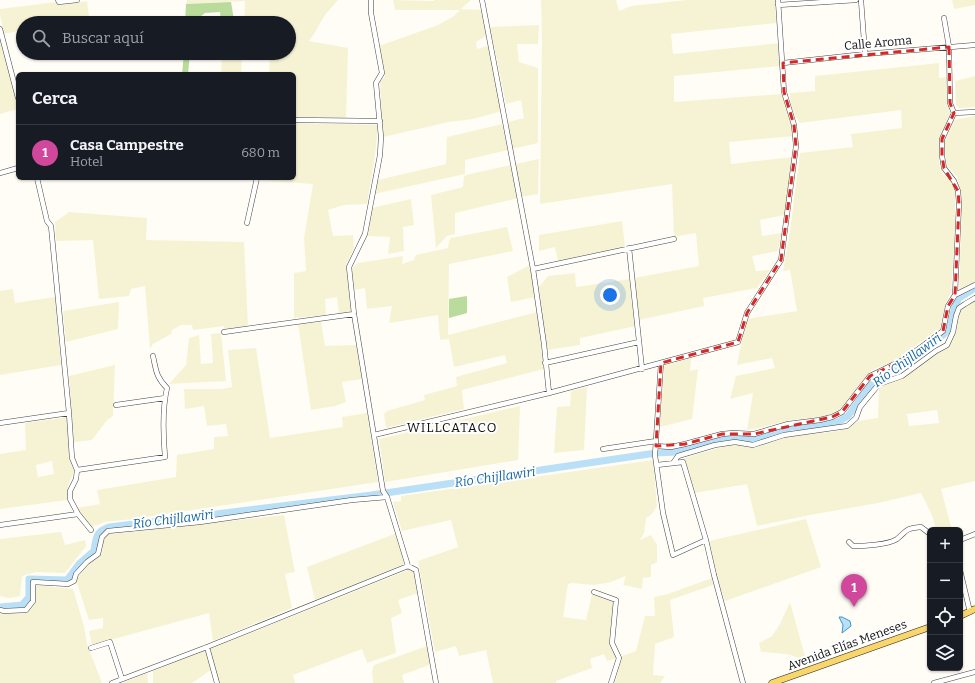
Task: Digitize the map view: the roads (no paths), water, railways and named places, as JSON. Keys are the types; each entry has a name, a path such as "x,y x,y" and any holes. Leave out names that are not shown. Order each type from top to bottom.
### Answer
{"main road":[{"path":"963,615 973,611"},
{"name":"Avenida Elías Meneses","path":"772,683 927,628"}],"street":[{"path":"58,0 60,2 77,0"},
{"path":"371,0 371,13 382,73 376,83 380,121 380,155 365,234 349,267 354,314 383,491 408,566 416,570 436,683"},
{"path":"482,0 533,269 544,344 549,393"},
{"path":"374,435 549,393 738,342 747,313 781,260 796,146 794,126 784,92 778,3 856,0"},
{"path":"861,0 865,54"},
{"path":"603,449 656,445 671,447 722,434 733,432 754,434 788,424 832,417 842,412 870,376 879,370 905,358 943,331 948,306 955,295 959,204 958,191 954,180 944,168 942,156 942,139 954,113 950,103 949,47 944,18"},
{"path":"0,29 16,90"},
{"name":"Calle Aroma","path":"783,63 865,54 975,45"},
{"path":"954,113 975,112"},
{"path":"296,120 380,121"},
{"path":"0,173 16,169"},
{"path":"37,180 47,221 51,226 72,458 77,470 76,479 70,490 70,499 78,514 91,530"},
{"path":"248,223 257,180"},
{"path":"533,269 674,239"},
{"path":"629,248 642,369"},
{"path":"955,295 975,285"},
{"path":"673,463 678,456 715,445 735,442 753,445 784,435 847,426 856,418 860,408 879,384 902,376 936,351 947,345 954,332 956,316 959,308 975,298"},
{"path":"224,332 354,314"},
{"path":"546,363 639,342"},
{"path":"77,470 165,457 165,398 167,388 160,381 156,373 153,356"},
{"path":"661,363 655,455 662,513 673,555 706,540"},
{"path":"116,406 165,398"},
{"path":"0,424 69,413"},
{"path":"657,465 683,462 706,540 743,683"},
{"path":"0,610 26,610 33,601 33,582 68,584 74,581 76,574 87,562 98,554 102,537 108,531 200,522 352,500 386,497"},
{"path":"0,525 78,514"},
{"path":"849,542 853,546 886,543 896,539 908,528 921,527 927,532"},
{"path":"963,539 975,534"},
{"path":"112,683 207,647 408,566"},
{"path":"963,579 973,611"},
{"path":"594,592 616,600 612,642 619,658 611,683"},
{"path":"91,648 110,642 122,679"},
{"path":"207,647 217,683"},
{"path":"934,683 975,672"}],"water":[{"path":"839,617 850,621 851,626 842,633 843,625"}],"waterway":[{"name":"Río Chijllawiri","path":"0,607 22,605 29,597 29,579 67,580 79,564 94,551 96,539 99,533 109,527 372,495 656,453 677,452 727,437 752,440 791,427 815,426 838,422 848,416 872,383 916,355 943,335 950,328 955,306 959,298 975,288"}],"place":[{"name":"Casa Campestre","path":"854,607"}],"district":[{"name":"WILLCATACO","path":"452,427"}]}
